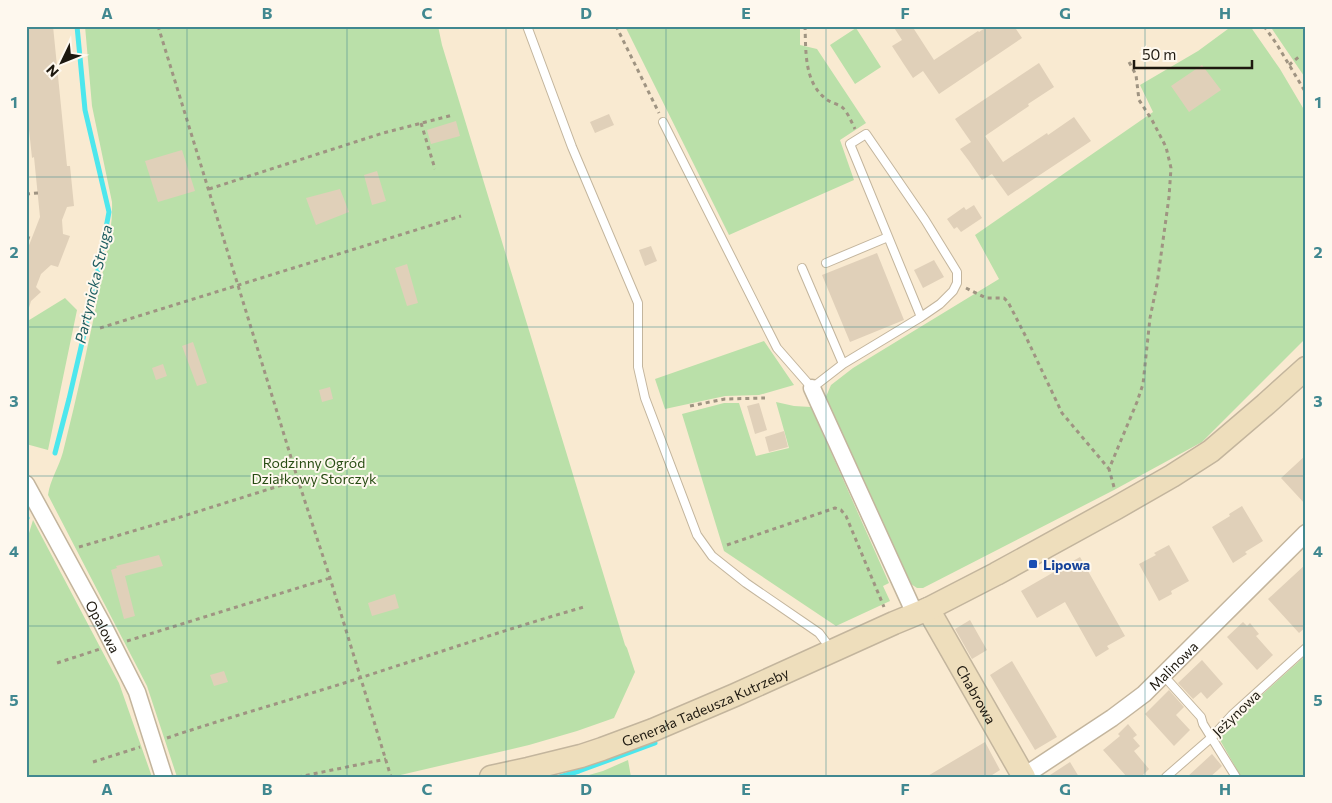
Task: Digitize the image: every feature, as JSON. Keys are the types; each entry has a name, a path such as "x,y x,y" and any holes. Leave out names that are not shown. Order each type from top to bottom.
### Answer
{"street":[{"path":"812,388 919,613 996,574 1172,476 1211,451 1306,368"},
{"name":"Opalowa","path":"26,484 102,623 137,692 159,741 164,777"},
{"name":"Malinowa","path":"1024,776 1112,718 1144,694 1306,533"},
{"name":"Generała Tadeusza Kutrzeby","path":"491,777 602,750 735,695 919,613"},
{"name":"Chabrowa","path":"919,613 1024,776"}],"lane":[{"path":"528,26 572,147 638,303 638,367 645,398 697,535 712,556 746,583 819,633 832,651"},
{"path":"663,122 777,348 812,388 843,364 921,317 940,304 957,283 957,272 930,228 866,134 850,144 921,317"},
{"path":"826,263 888,237"},
{"path":"802,268 843,364"},
{"name":"Jeżynowa","path":"1166,777 1212,737 1232,715 1306,648"},
{"path":"1164,675 1201,717 1236,777"},
{"path":"1227,777 1231,769"}],"path":[{"path":"158,26 391,777"},
{"path":"616,26 663,122"},
{"path":"805,26 810,79 827,100 844,109 860,138"},
{"path":"1264,26 1276,42 1306,93"},
{"path":"1289,65 1301,55"},
{"path":"1116,508 1114,484 1109,474 1109,469 1143,384 1150,318 1157,284 1169,197 1171,168 1166,147 1139,100 1136,75 1128,60"},
{"path":"209,189 383,133 453,115"},
{"path":"421,123 435,168"},
{"path":"26,194 38,193"},
{"path":"100,328 462,216"},
{"path":"26,237 32,239"},
{"path":"957,283 982,297 1004,298 1008,302 1062,413 1109,469"},
{"path":"690,406 725,399 765,398"},
{"path":"79,547 174,520 298,480"},
{"path":"727,545 835,508 841,510 846,516 883,604"},
{"path":"127,642 330,578"},
{"path":"93,762 584,607"},
{"path":"57,663 105,646"},
{"path":"298,777 386,759"}],"green space":[{"name":"Rodzinny Ogród Działkowy Storczyk","path":"85,26 438,26 442,45 625,645 635,672 614,718 529,745 392,777 177,777 147,686 48,495 63,452 78,388 107,252 111,222 112,202 92,106"},
{"path":"625,26 800,26 800,45 817,49 866,123 840,140 854,180 729,235"},
{"path":"1232,26 1250,26 1280,69 1306,113 1306,338 1202,442 1114,490 923,588 917,588 911,584 825,399 831,385 853,368 999,279 975,235 1153,112 1140,85 1198,51"},
{"path":"1270,26 1306,26 1306,79"},
{"path":"856,28 881,67 855,84 830,45"},
{"path":"65,298 77,310 48,450 26,444 26,322"},
{"path":"764,341 794,385 759,395 725,396 665,409 655,379"},
{"path":"776,402 811,407 889,583 883,586 890,601 836,626 724,551 682,414 724,403 739,403 756,456 789,448"},
{"path":"33,520 119,683 152,777 26,777 26,543"},
{"path":"1306,655 1306,777 1241,777 1220,740 1222,731"},
{"path":"628,760 631,777 582,777 603,771"}],"building":[{"path":"26,26 53,26 67,166 70,166 74,206 67,207 62,220 63,234 70,236 58,267 51,265 41,274 36,287 41,292 31,301 28,311 26,310 26,253 40,217 26,101 26,71 28,71"},
{"path":"893,26 912,26 934,60 988,26 1014,26 1022,38 939,94 923,71 913,78 892,46 902,40"},
{"path":"1039,63 1054,87 985,136 1003,162 1074,117 1091,141 1008,196 992,174 982,180 960,149 971,142 955,119"},
{"path":"1202,65 1221,90 1189,112 1171,86"},
{"path":"609,114 614,125 595,133 590,122"},
{"path":"456,121 460,136 431,144 427,130"},
{"path":"182,150 195,191 158,202 145,161"},
{"path":"377,171 386,201 372,205 364,175"},
{"path":"340,189 349,212 316,225 306,198"},
{"path":"974,205 982,218 961,232 957,227 954,229 947,219 964,207 966,210"},
{"path":"651,246 657,261 645,266 639,250"},
{"path":"877,253 904,320 850,342 822,275"},
{"path":"934,260 944,277 923,288 914,270"},
{"path":"407,264 418,303 407,306 395,268"},
{"path":"193,342 207,383 197,386 182,346"},
{"path":"163,364 167,376 156,380 152,368"},
{"path":"330,387 333,399 322,402 319,390"},
{"path":"759,403 767,430 755,434 747,406"},
{"path":"784,431 788,447 769,452 765,437"},
{"path":"1306,455 1306,505 1281,478"},
{"path":"1242,506 1263,541 1245,552 1247,554 1233,563 1212,527"},
{"path":"1169,545 1189,581 1171,591 1172,594 1159,601 1139,564"},
{"path":"159,555 163,566 125,576 135,616 124,619 111,570 117,568 116,566"},
{"path":"1080,557 1125,636 1107,646 1109,649 1096,657 1065,602 1037,618 1021,591"},
{"path":"1306,564 1306,627 1299,633 1268,599"},
{"path":"395,594 399,608 372,616 368,603"},
{"path":"970,620 987,650 972,659 955,629"},
{"path":"1243,622 1247,626 1250,623 1259,634 1256,636 1273,655 1257,670 1227,637"},
{"path":"1202,660 1223,684 1207,699 1201,692 1193,699 1178,683"},
{"path":"1012,661 1057,737 1035,750 990,675"},
{"path":"224,671 228,682 214,686 210,675"},
{"path":"1169,690 1184,707 1176,715 1190,730 1174,746 1145,714"},
{"path":"1128,724 1137,735 1133,738 1140,746 1134,751 1149,769 1141,777 1127,777 1103,750 1120,736 1118,734"},
{"path":"985,742 1000,770 989,777 926,777"},
{"path":"1212,754 1222,766 1218,770 1210,777 1187,777"},
{"path":"1070,762 1079,777 1047,777"}],"waterway":[{"name":"Partynicka Struga","path":"55,453 94,291 109,212 85,110 77,26"},
{"path":"560,777 655,743"}],"place":[{"name":"Lipowa","path":"1033,564"}]}
